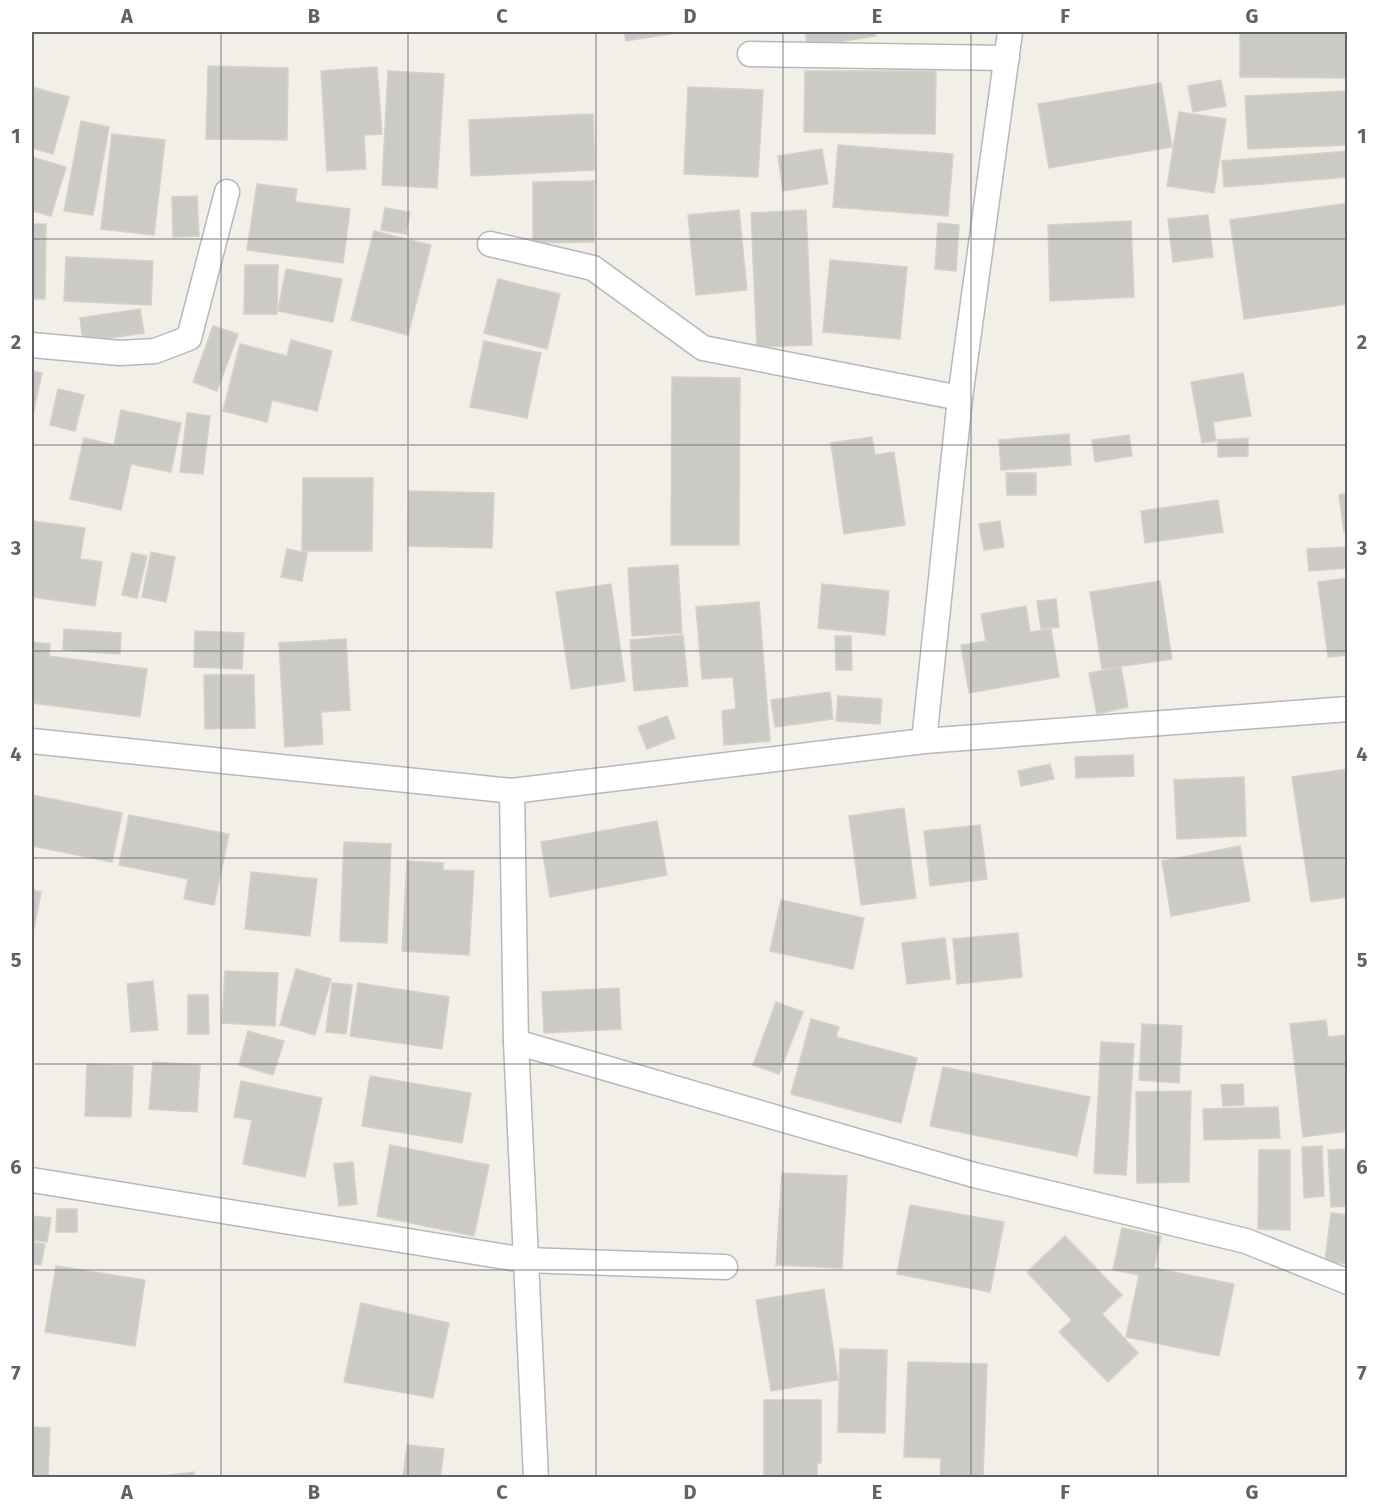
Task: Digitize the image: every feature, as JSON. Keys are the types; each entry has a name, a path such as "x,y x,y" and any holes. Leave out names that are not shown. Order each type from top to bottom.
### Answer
{"street":[{"path":"924,741 960,398 1010,32"},
{"path":"750,54 1007,58"},
{"path":"32,345 132,352 155,351 189,338 227,192"},
{"path":"490,244 593,268 704,348 960,398"},
{"path":"32,741 512,791 924,741 1347,709"},
{"path":"512,791 516,1042 536,1478"},
{"path":"516,1042 974,1175 1246,1241 1347,1282"},
{"path":"32,1180 525,1260 725,1267"}],"building":[{"path":"624,32 682,32 626,41"},
{"path":"805,32 875,32 876,36 808,47"},
{"path":"1240,32 1348,32 1348,78 1240,77"},
{"path":"208,66 288,68 287,140 206,139"},
{"path":"377,67 382,134 364,135 366,169 327,171 321,71"},
{"path":"388,71 444,74 437,188 382,185"},
{"path":"805,71 936,71 935,134 804,132"},
{"path":"1221,80 1226,106 1193,112 1188,86"},
{"path":"1161,83 1172,147 1049,168 1038,104"},
{"path":"32,87 69,97 53,154 32,148"},
{"path":"688,87 763,90 758,177 684,174"},
{"path":"1348,91 1348,145 1248,149 1245,96"},
{"path":"1179,112 1226,119 1214,193 1167,186"},
{"path":"593,114 595,170 471,176 469,120"},
{"path":"81,121 109,127 93,215 64,211"},
{"path":"112,134 165,140 154,235 101,229"},
{"path":"838,145 953,154 948,216 833,207"},
{"path":"822,149 828,184 783,191 778,156"},
{"path":"1348,151 1348,177 1224,187 1222,161"},
{"path":"32,157 66,167 51,216 32,211"},
{"path":"594,181 594,242 533,243 533,182"},
{"path":"257,184 297,189 295,202 350,209 343,263 247,250"},
{"path":"197,196 199,236 173,237 172,197"},
{"path":"1348,203 1348,304 1244,319 1230,220"},
{"path":"385,208 410,212 406,234 381,230"},
{"path":"739,210 747,290 696,295 688,215"},
{"path":"806,210 812,345 757,347 751,213"},
{"path":"1208,215 1213,257 1173,262 1168,219"},
{"path":"1131,221 1134,297 1050,301 1048,225"},
{"path":"938,223 959,225 956,271 935,269"},
{"path":"32,224 46,224 45,299 32,299"},
{"path":"374,231 431,245 408,335 351,320"},
{"path":"66,257 153,261 151,305 64,301"},
{"path":"830,260 907,267 900,339 823,332"},
{"path":"245,265 278,265 277,314 244,314"},
{"path":"286,269 342,279 333,322 278,311"},
{"path":"498,279 560,294 547,349 484,333"},
{"path":"140,309 144,333 83,342 80,318"},
{"path":"213,326 238,334 217,391 193,382"},
{"path":"291,340 332,351 317,411 272,400 267,422 223,411 240,344 287,356"},
{"path":"484,341 541,353 527,418 470,407"},
{"path":"32,371 42,373 32,419"},
{"path":"1243,373 1251,416 1213,422 1216,441 1202,443 1191,382"},
{"path":"672,377 740,378 739,545 671,545"},
{"path":"58,389 84,395 75,431 50,425"},
{"path":"121,410 181,423 171,472 131,464 121,510 70,499 84,438 114,445"},
{"path":"187,413 210,416 203,474 180,472"},
{"path":"1069,434 1071,465 1001,470 999,440"},
{"path":"1129,435 1132,456 1095,462 1092,440"},
{"path":"872,437 875,455 894,452 905,525 844,534 831,443"},
{"path":"1248,438 1248,456 1218,457 1218,440"},
{"path":"1006,473 1036,473 1036,495 1007,495"},
{"path":"303,478 373,478 372,551 302,551"},
{"path":"409,491 494,493 492,548 408,546"},
{"path":"1348,493 1348,531 1344,532 1339,495"},
{"path":"1218,500 1223,532 1145,543 1141,511"},
{"path":"32,521 85,528 80,559 102,562 95,606 32,597"},
{"path":"1000,521 1004,547 984,550 979,524"},
{"path":"1348,547 1348,568 1309,571 1307,549"},
{"path":"287,549 307,553 302,581 281,577"},
{"path":"151,552 175,557 166,602 142,597"},
{"path":"132,553 147,556 137,598 122,595"},
{"path":"678,565 682,633 632,636 628,568"},
{"path":"1348,578 1348,655 1328,657 1318,582"},
{"path":"1160,581 1172,659 1102,669 1090,592"},
{"path":"611,584 625,681 571,689 556,592"},
{"path":"822,584 889,591 885,635 818,628"},
{"path":"1056,599 1059,627 1041,629 1037,601"},
{"path":"759,602 770,741 724,745 722,711 736,709 733,677 702,679 696,607"},
{"path":"1026,606 1030,632 1051,629 1059,677 969,693 961,645 986,641 981,614"},
{"path":"64,629 121,633 120,654 63,650"},
{"path":"195,631 244,633 242,669 194,667"},
{"path":"683,635 688,686 634,691 630,640"},
{"path":"835,636 851,636 852,670 836,670"},
{"path":"346,639 350,710 321,712 323,744 285,747 279,643"},
{"path":"32,642 50,644 49,656 147,669 140,717 32,703"},
{"path":"1121,667 1128,707 1097,714 1089,673"},
{"path":"204,675 254,675 255,728 205,729"},
{"path":"830,692 833,719 775,727 771,700"},
{"path":"838,696 882,699 880,724 836,721"},
{"path":"667,716 675,738 647,749 638,727"},
{"path":"1133,755 1134,776 1076,778 1075,757"},
{"path":"1050,764 1054,779 1021,786 1018,771"},
{"path":"1348,769 1348,897 1311,902 1292,777"},
{"path":"1244,777 1246,836 1177,839 1174,780"},
{"path":"32,795 122,813 112,862 32,846"},
{"path":"904,808 916,898 861,905 849,816"},
{"path":"129,815 229,834 214,905 184,899 188,879 119,865"},
{"path":"657,821 667,875 550,897 541,842"},
{"path":"980,825 987,879 930,886 924,831"},
{"path":"344,842 391,844 387,943 340,941"},
{"path":"1240,846 1250,901 1171,916 1162,861"},
{"path":"407,861 443,863 443,870 474,871 469,955 402,951"},
{"path":"251,872 317,879 310,936 245,929"},
{"path":"32,890 41,892 34,929 32,929"},
{"path":"781,900 864,918 853,969 770,951"},
{"path":"1018,933 1022,977 957,984 953,939"},
{"path":"945,938 950,979 907,984 902,943"},
{"path":"296,969 331,979 315,1035 280,1025"},
{"path":"225,971 278,973 275,1026 222,1023"},
{"path":"153,981 158,1030 131,1032 127,984"},
{"path":"332,983 352,985 346,1034 326,1032"},
{"path":"358,983 449,997 442,1049 350,1036"},
{"path":"619,988 621,1029 544,1033 542,992"},
{"path":"188,995 208,995 209,1034 188,1034"},
{"path":"776,1002 803,1012 779,1074 753,1065"},
{"path":"811,1019 839,1027 836,1037 917,1058 901,1123 791,1094"},
{"path":"1326,1020 1328,1037 1348,1035 1348,1131 1303,1137 1290,1024"},
{"path":"1142,1024 1182,1026 1179,1083 1139,1080"},
{"path":"248,1031 284,1041 273,1075 239,1065"},
{"path":"1101,1042 1134,1044 1126,1175 1094,1173"},
{"path":"153,1062 200,1065 197,1112 149,1109"},
{"path":"87,1064 133,1066 131,1117 85,1116"},
{"path":"943,1067 1090,1097 1077,1156 930,1126"},
{"path":"370,1076 471,1093 462,1143 362,1126"},
{"path":"241,1081 322,1098 305,1177 243,1164 252,1120 234,1117"},
{"path":"1243,1084 1244,1105 1223,1106 1221,1085"},
{"path":"1191,1091 1189,1182 1137,1183 1136,1092"},
{"path":"1278,1107 1280,1138 1204,1140 1203,1109"},
{"path":"390,1145 489,1165 474,1236 377,1216"},
{"path":"1322,1146 1324,1196 1304,1198 1302,1147"},
{"path":"1348,1149 1348,1206 1331,1207 1328,1150"},
{"path":"1259,1150 1290,1150 1290,1230 1258,1229"},
{"path":"353,1162 357,1204 339,1206 334,1164"},
{"path":"782,1173 847,1176 842,1268 776,1265"},
{"path":"910,1205 1004,1222 990,1292 897,1274"},
{"path":"57,1209 77,1209 77,1232 56,1232"},
{"path":"1331,1213 1348,1215 1348,1264 1325,1261"},
{"path":"32,1216 51,1218 47,1242 32,1240"},
{"path":"1122,1228 1161,1236 1154,1268 1234,1284 1219,1356 1126,1337 1139,1275 1113,1270"},
{"path":"1065,1236 1122,1295 1102,1314 1138,1353 1108,1382 1059,1332 1072,1320 1027,1272"},
{"path":"32,1242 45,1244 41,1265 32,1264"},
{"path":"56,1266 145,1280 135,1346 45,1332"},
{"path":"824,1289 838,1380 771,1391 756,1300"},
{"path":"361,1303 449,1323 433,1398 344,1382"},
{"path":"840,1349 887,1350 885,1433 838,1432"},
{"path":"908,1362 987,1364 983,1478 940,1478 941,1458 904,1457"},
{"path":"764,1400 821,1400 821,1463 817,1463 817,1478 764,1478"},
{"path":"32,1427 50,1428 48,1478 32,1478"},
{"path":"407,1445 444,1449 440,1478 403,1478"},
{"path":"194,1472 195,1478 163,1478 162,1476"}]}
